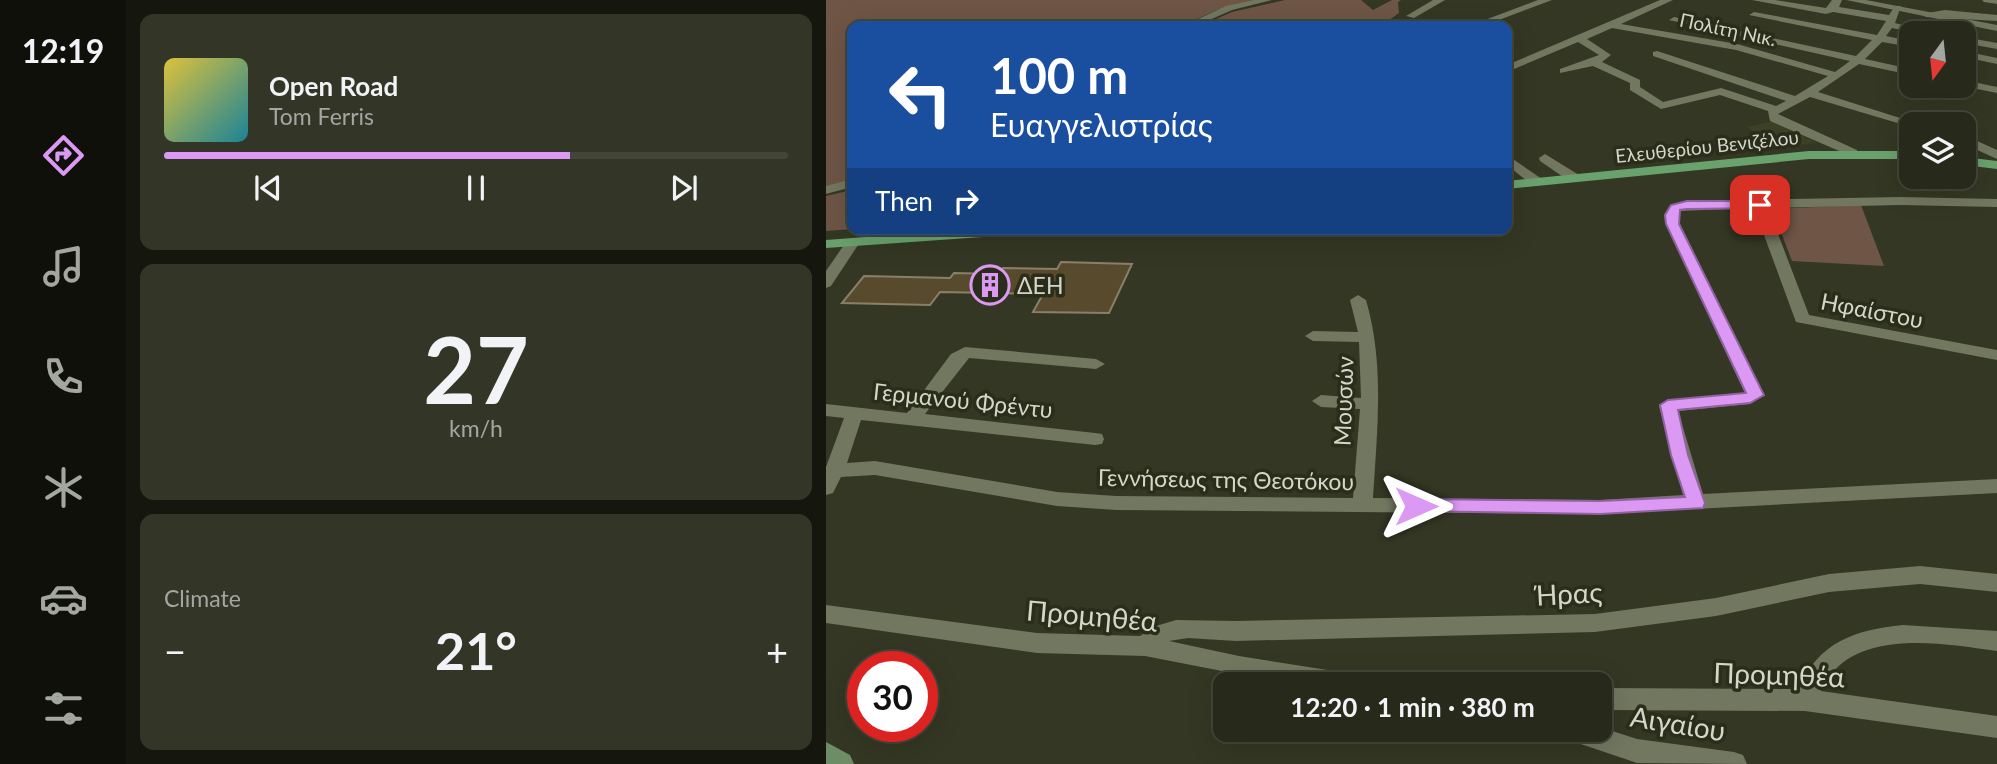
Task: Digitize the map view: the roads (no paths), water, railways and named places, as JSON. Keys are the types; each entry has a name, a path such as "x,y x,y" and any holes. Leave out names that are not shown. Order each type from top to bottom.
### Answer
{"main road":[{"name":"Ελευθερίου Βενιζέλου","path":"1512,184 1853,153 1899,155"},
{"path":"1976,162 1997,165"},
{"path":"826,244 953,235"},
{"path":"826,754 841,764"}],"street":[{"path":"1199,21 1229,8 1267,0"},
{"path":"1410,16 1440,0"},
{"path":"1488,21 1547,0"},
{"path":"1512,67 1668,0"},
{"path":"1757,0 1796,8 1833,6 1894,17 1902,21"},
{"path":"1851,0 1879,2 1894,17"},
{"path":"1987,0 1997,1"},
{"path":"1853,153 1774,118 1772,113 1809,93 1856,60 1879,38 1894,17 1945,13 1997,18"},
{"path":"1926,14 1997,28"},
{"path":"1754,15 1899,42"},
{"path":"1674,20 1899,69"},
{"name":"Πολίτη Νικ.","path":"1613,25 1737,47 1835,75"},
{"path":"1564,71 1594,62 1606,55 1580,39"},
{"path":"1828,41 1868,50"},
{"path":"1976,42 1997,46"},
{"path":"1657,54 1796,100"},
{"path":"1976,57 1997,61"},
{"path":"1594,62 1636,82 1634,88 1661,106 1721,92 1777,110"},
{"path":"1976,86 1997,90"},
{"path":"1809,93 1899,120"},
{"path":"1976,145 1997,155"},
{"path":"1545,158 1574,178"},
{"path":"1512,163 1537,182"},
{"path":"826,190 847,184"},
{"path":"1696,503 1680,455 1668,405 1750,398 1755,395 1673,224 1671,215 1675,208 1687,205 1900,201 1997,203"},
{"name":"Ηφαίστου","path":"1760,205 1802,319 1997,355"},
{"path":"826,283 853,242"},
{"name":"Μουσών","path":"1357,300 1370,360 1363,505"},
{"path":"1312,336 1367,337"},
{"path":"912,419 957,358 965,352 1096,364"},
{"path":"1321,401 1368,404"},
{"name":"Γερμανού Φρέντυ","path":"826,410 1095,439"},
{"path":"830,480 855,413"},
{"name":"Γεννήσεως της Θεοτόκου","path":"830,480 869,467 1041,497 1086,502 1600,507 1997,486"},
{"name":"Ήρας","path":"1145,646 1162,633 1188,628 1236,631 1595,623 1716,607 1829,583 1920,575 1997,583"},
{"name":"Προμηθέα","path":"826,614 1037,643 1145,646 1277,672"},
{"path":"1805,700 1820,671 1864,642 1900,634 1940,634 1997,642"},
{"name":"Προμηθέα","path":"1612,699 1805,700 1997,727"},
{"name":"Αιγαίου","path":"1609,742 1637,751 1734,764"}],"place":[{"name":"ΔΕΗ","path":"990,285"}]}
